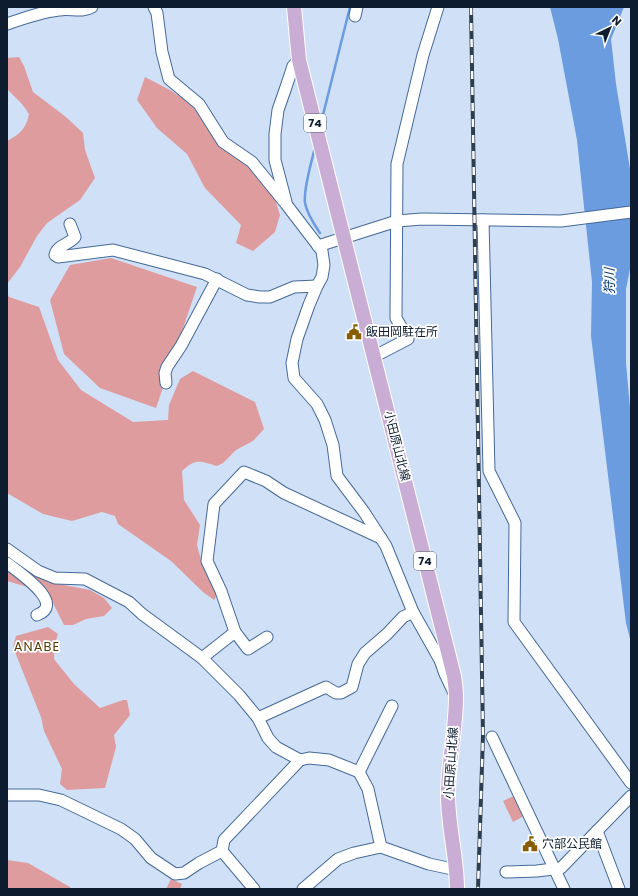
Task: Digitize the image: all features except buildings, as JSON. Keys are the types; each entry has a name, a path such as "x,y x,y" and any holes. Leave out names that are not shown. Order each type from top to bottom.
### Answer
{"main road":[{"name":"小田原山北線","path":"294,7 299,60 375,356 454,676 456,697 448,777 448,795 449,817 457,870 457,889"}],"street":[{"path":"7,24 35,15 60,10 86,10 92,7"},
{"path":"154,7 162,52 169,79 199,104 223,142 252,162 322,252 324,265 322,278 317,286 297,339 292,363 294,378 317,404 325,420 333,445 337,476 381,538 413,612 440,660 444,674 456,697"},
{"path":"375,356 408,339 396,318 398,164 423,55 438,7"},
{"path":"286,204 275,160 275,134 278,110 293,66 299,60"},
{"path":"318,246 397,221 422,219 561,221 631,212"},
{"path":"483,220 489,471 516,523 514,622 631,783"},
{"path":"70,224 75,237 72,241 58,248 55,255 58,257 112,250 205,274 247,295 260,297 270,297 294,287 317,286"},
{"path":"166,383 165,373 167,367 216,279"},
{"path":"267,637 248,649 235,632 221,591 207,561 214,504 244,472 266,480 284,493 381,538"},
{"path":"7,549 38,571 54,578 84,579 129,602 142,614 202,658 239,695 258,718 268,738 276,747 300,760"},
{"path":"7,563 42,592 46,599 46,608 42,613 37,615"},
{"path":"258,718 326,687 336,693 341,693 352,687 358,664 365,653 387,634 403,617 413,612"},
{"path":"202,658 235,632"},
{"path":"359,772 392,706"},
{"path":"492,737 564,889"},
{"path":"222,851 224,840 300,760 309,758 329,760 359,772 368,789 381,847"},
{"path":"7,795 39,795 61,800 121,829 135,839 151,858 175,874 184,873 222,851"},
{"path":"506,872 555,870 561,868 631,796"},
{"path":"597,831 619,889"},
{"path":"302,889 338,859 354,853 381,847 429,864 457,870"},
{"path":"222,851 254,889"}],"shaded area":[{"path":"19,57 24,66 33,92 66,117 83,133 85,150 95,178 80,200 47,223 37,236 20,267 7,284 7,141 16,136 22,130 26,124 29,114 22,104 7,89 7,58"},
{"path":"145,77 185,100 206,120 222,146 260,176 275,199 280,215 275,232 253,251 236,243 241,225 205,188 187,154 157,128 137,100"},
{"path":"111,258 197,287 156,408 100,388 64,354 50,300 70,265"},
{"path":"7,293 9,297 39,307 58,360 81,390 133,422 168,420 169,405 180,379 193,371 255,402 264,429 253,441 236,450 223,463 217,466 202,462 195,462 182,471 184,500 200,525 197,545 203,567 218,594 214,600 203,592 171,561 118,524 115,516 102,512 72,521 43,514 7,493"},
{"path":"7,556 28,572 64,585 90,590 104,598 112,608 104,616 86,619 73,625 64,625 48,593 7,581"},
{"path":"48,627 58,634 55,644 54,659 74,684 100,708 127,700 130,715 114,735 116,747 105,788 67,790 60,784 62,769 44,731 41,717 13,647 16,636"},
{"path":"514,796 524,816 513,822 503,801"},
{"path":"7,860 28,863 71,889 7,889"},
{"path":"171,879 182,884 180,889 166,889"}],"water":[{"name":"狩川","path":"550,7 624,7 611,39 616,84 631,175 631,264 626,289 626,363 631,419 631,643 626,623 591,336 592,282 577,140 558,39"}],"waterway":[{"path":"321,123 350,7"},
{"path":"315,147 306,183 305,203 309,215 320,233"}],"railway":[{"path":"471,7 483,735 478,889"}],"place":[{"name":"飯田岡駐在所","path":"354,332"},
{"name":"穴部公民館","path":"530,844"}],"district":[{"name":"ANABE","path":"37,646"}]}
